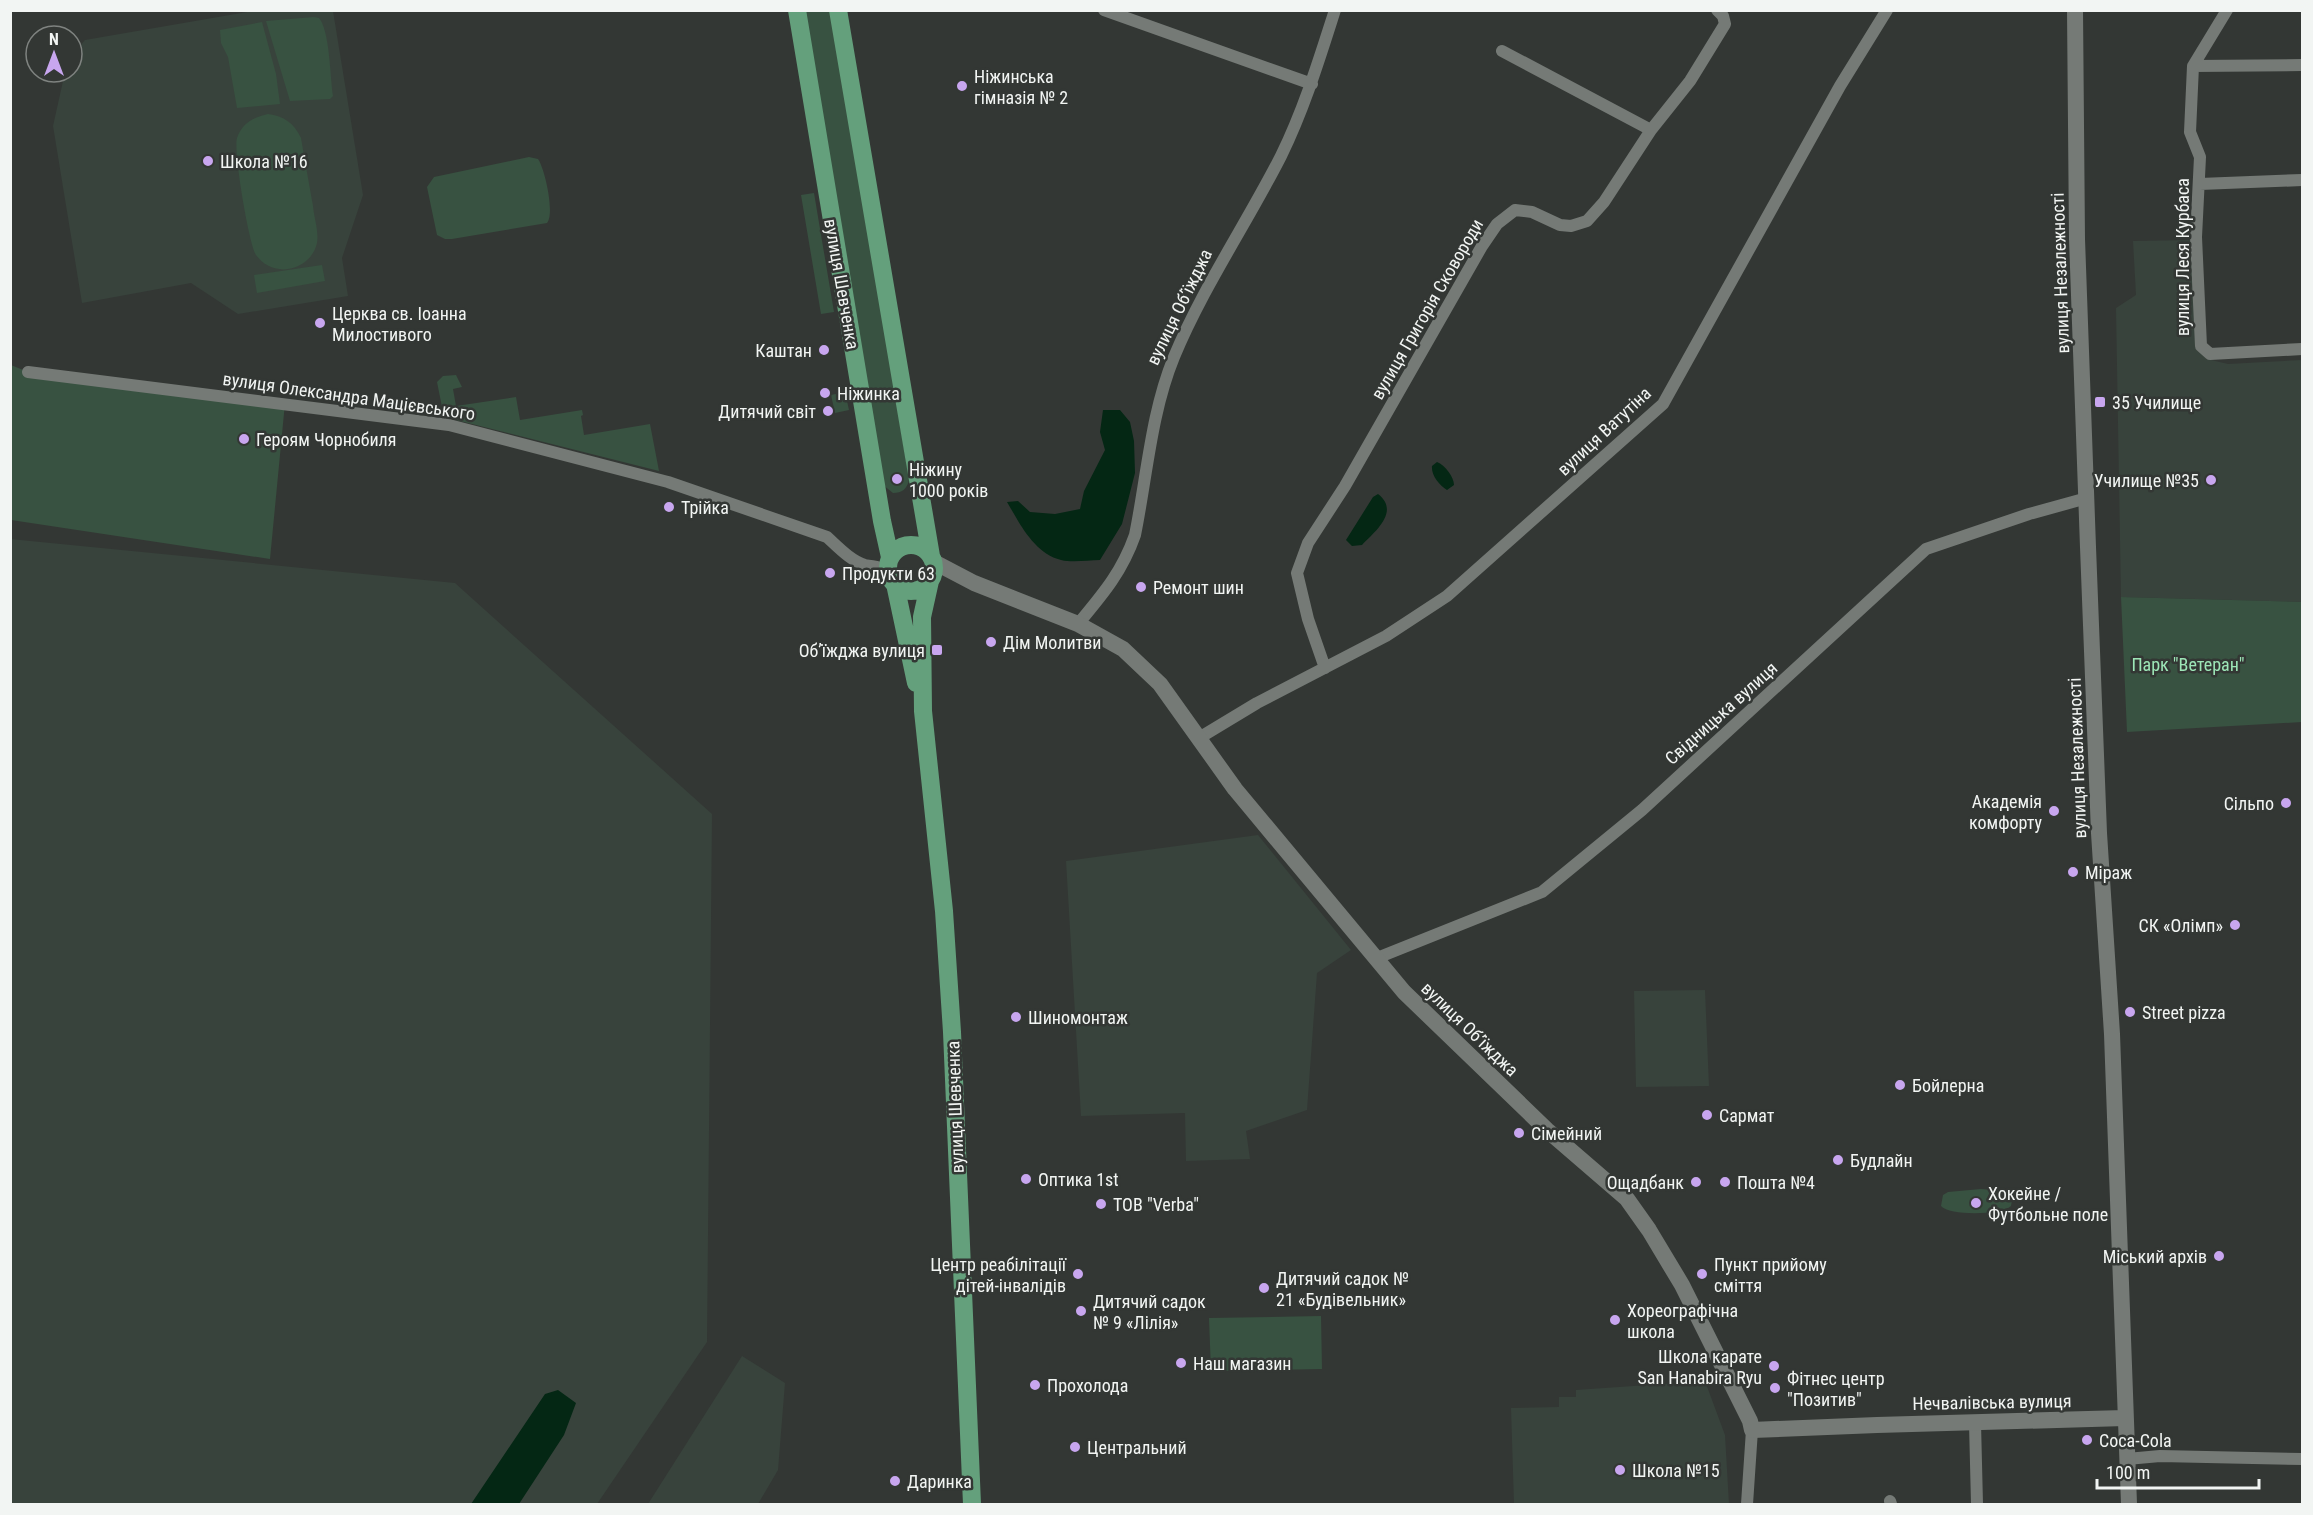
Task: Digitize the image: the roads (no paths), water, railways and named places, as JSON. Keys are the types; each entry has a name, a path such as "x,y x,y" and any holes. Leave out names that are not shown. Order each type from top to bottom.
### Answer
{"main road":[{"name":"вулиця Шевченка","path":"797,10 882,521 923,711"},
{"name":"вулиця Шевченка","path":"838,10 931,570 922,617 923,711 944,911 952,1032 972,1504"},
{"path":"910,545 922,547 931,570 920,589 913,591 900,588 891,568 898,548 910,545"}],"street":[{"path":"1104,10 1312,84"},
{"name":"вулиця Обʼїжджа","path":"1078,624 1111,585 1130,551 1135,535 1157,414 1174,357 1212,281 1280,158 1312,84 1335,10"},
{"name":"вулиця Григорія Сковороди","path":"1325,668 1308,619 1297,573 1308,543 1357,467 1463,277 1497,224 1515,210 1532,212 1560,225 1571,226 1587,220 1604,202 1652,130 1690,81 1725,24 1723,16 1717,10"},
{"name":"вулиця Ватутіна","path":"1199,738 1257,703 1386,636 1447,596 1663,404 1840,86 1887,10"},
{"name":"вулиця Незалежності","path":"2075,10 2078,238 2099,833 2112,1034 2129,1504"},
{"path":"2193,66 2227,10"},
{"path":"1502,51 1652,130"},
{"path":"2193,66 2302,65"},
{"name":"вулиця Леся Курбаса","path":"2193,66 2190,132 2200,157 2196,237 2201,346 2210,354 2302,349"},
{"path":"2200,184 2302,180"},
{"name":"вулиця Олександра Мацієвського","path":"28,372 449,425 668,482 827,537 845,554 859,561 875,557 891,568"},
{"name":"Свідницька вулиця","path":"1377,958 1542,892 1642,810 1926,549 2029,514 2087,498"},
{"name":"вулиця Обʼїжджа","path":"931,570 974,583 1078,624 1123,649 1160,684 1235,789 1404,992 1547,1130 1627,1199 1649,1230 1699,1315 1750,1421 1752,1430 1747,1504"},
{"name":"Нечвалівська вулиця","path":"1752,1430 2125,1418"},
{"path":"1975,1423 1977,1504"},
{"path":"2127,1459 2160,1456 2302,1459"}],"place":[{"name":"Ніжинська гімназія № 2","path":"962,86"},
{"name":"Школа №16","path":"208,161"},
{"name":"Церква св. Іоанна Милостивого","path":"320,323"},
{"name":"Каштан","path":"824,350"},
{"name":"Ніжинка","path":"825,393"},
{"name":"35 Училище","path":"2100,402"},
{"name":"Дитячий світ","path":"828,411"},
{"name":"Героям Чорнобиля","path":"244,439"},
{"name":"Ніжину 1000 років","path":"897,479"},
{"name":"Училище №35","path":"2211,480"},
{"name":"Трійка","path":"669,507"},
{"name":"Продукти 63","path":"830,573"},
{"name":"Ремонт шин","path":"1141,587"},
{"name":"Дім Молитви","path":"991,642"},
{"name":"Об’їжджа вулиця","path":"937,650"},
{"name":"Сільпо","path":"2286,803"},
{"name":"Академія комфорту","path":"2054,811"},
{"name":"Міраж","path":"2073,872"},
{"name":"СК «Олімп»","path":"2235,925"},
{"name":"Street pizza","path":"2130,1012"},
{"name":"Шиномонтаж","path":"1016,1017"},
{"name":"Бойлерна","path":"1900,1085"},
{"name":"Сармат","path":"1707,1115"},
{"name":"Сімейний","path":"1519,1133"},
{"name":"Будлайн","path":"1838,1160"},
{"name":"Оптика 1st","path":"1026,1179"},
{"name":"Ощадбанк","path":"1696,1182"},
{"name":"Пошта №4","path":"1725,1182"},
{"name":"Хокейне / Футбольне поле","path":"1976,1203"},
{"name":"ТОВ \"Verba\"","path":"1101,1204"},
{"name":"Міський архів","path":"2219,1256"},
{"name":"Центр реабілітації дітей-інвалідів","path":"1078,1274"},
{"name":"Пункт прийому сміття","path":"1702,1274"},
{"name":"Дитячий садок № 21 «Будівельник»","path":"1264,1288"},
{"name":"Дитячий садок № 9 «Лілія»","path":"1081,1311"},
{"name":"Хореографічна школа","path":"1615,1320"},
{"name":"Наш магазин","path":"1181,1363"},
{"name":"Школа карате San Hanabira Ryu","path":"1774,1366"},
{"name":"Прохолода","path":"1035,1385"},
{"name":"Фітнес центр \"Позитив\"","path":"1775,1388"},
{"name":"Coca-Cola","path":"2087,1440"},
{"name":"Центральний","path":"1075,1447"},
{"name":"Школа №15","path":"1620,1470"},
{"name":"Даринка","path":"895,1481"}],"park label":[{"name":"Парк \"Ветеран\"","path":"2188,664"}]}
